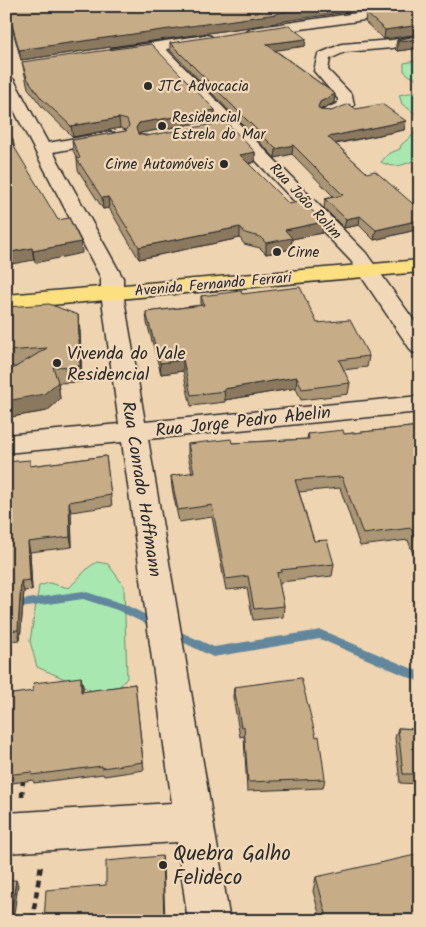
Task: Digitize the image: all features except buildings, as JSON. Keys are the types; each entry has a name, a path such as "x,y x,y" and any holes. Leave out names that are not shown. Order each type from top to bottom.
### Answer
{"main road":[{"name":"Avenida Fernando Ferrari","path":"6,287 112,285 364,264 420,253"},
{"name":"Avenida Fernando Ferrari","path":"364,264 420,266"},
{"name":"Avenida Fernando Ferrari","path":"6,302 112,285"}],"street":[{"path":"334,6 350,18"},
{"path":"243,34 420,8"},
{"path":"403,10 420,21"},
{"path":"99,55 224,36"},
{"path":"327,114 346,105 346,98 321,71 323,57 342,48 392,44 420,39"},
{"name":"Rua João Rolim","path":"155,46 364,264 420,347"},
{"name":"Rua Conrado Hoffmann","path":"9,72 43,149 112,285 209,921"},
{"path":"212,127 231,124"},
{"path":"43,149 120,135"},
{"name":"Rua Jorge Pedro Abelin","path":"6,444 420,404"},
{"path":"24,832 194,821"}],"path":[{"path":"23,775 24,832 32,921"}],"green space":[{"path":"420,61 420,80 404,71 404,63"},
{"path":"420,91 420,117 402,104 399,95"},
{"path":"420,129 420,158 396,166 381,162 388,154 400,149 401,145"},
{"path":"97,562 108,564 124,586 127,678 119,687 93,691 37,667 30,641 39,586 49,583 69,588 89,567"}],"waterway":[{"path":"6,606 83,595 120,607 156,625"},
{"path":"172,632 213,652 321,634 420,677"}],"place":[{"name":"JTC Advocacia","path":"148,86"},
{"name":"Residencial Estrela do Mar","path":"162,126"},
{"name":"Cirne Automóveis","path":"224,164"},
{"name":"Cirne","path":"277,252"},
{"name":"Vivenda do Vale Residencial","path":"57,363"},
{"name":"Quebra Galho Felideco","path":"163,865"}]}
